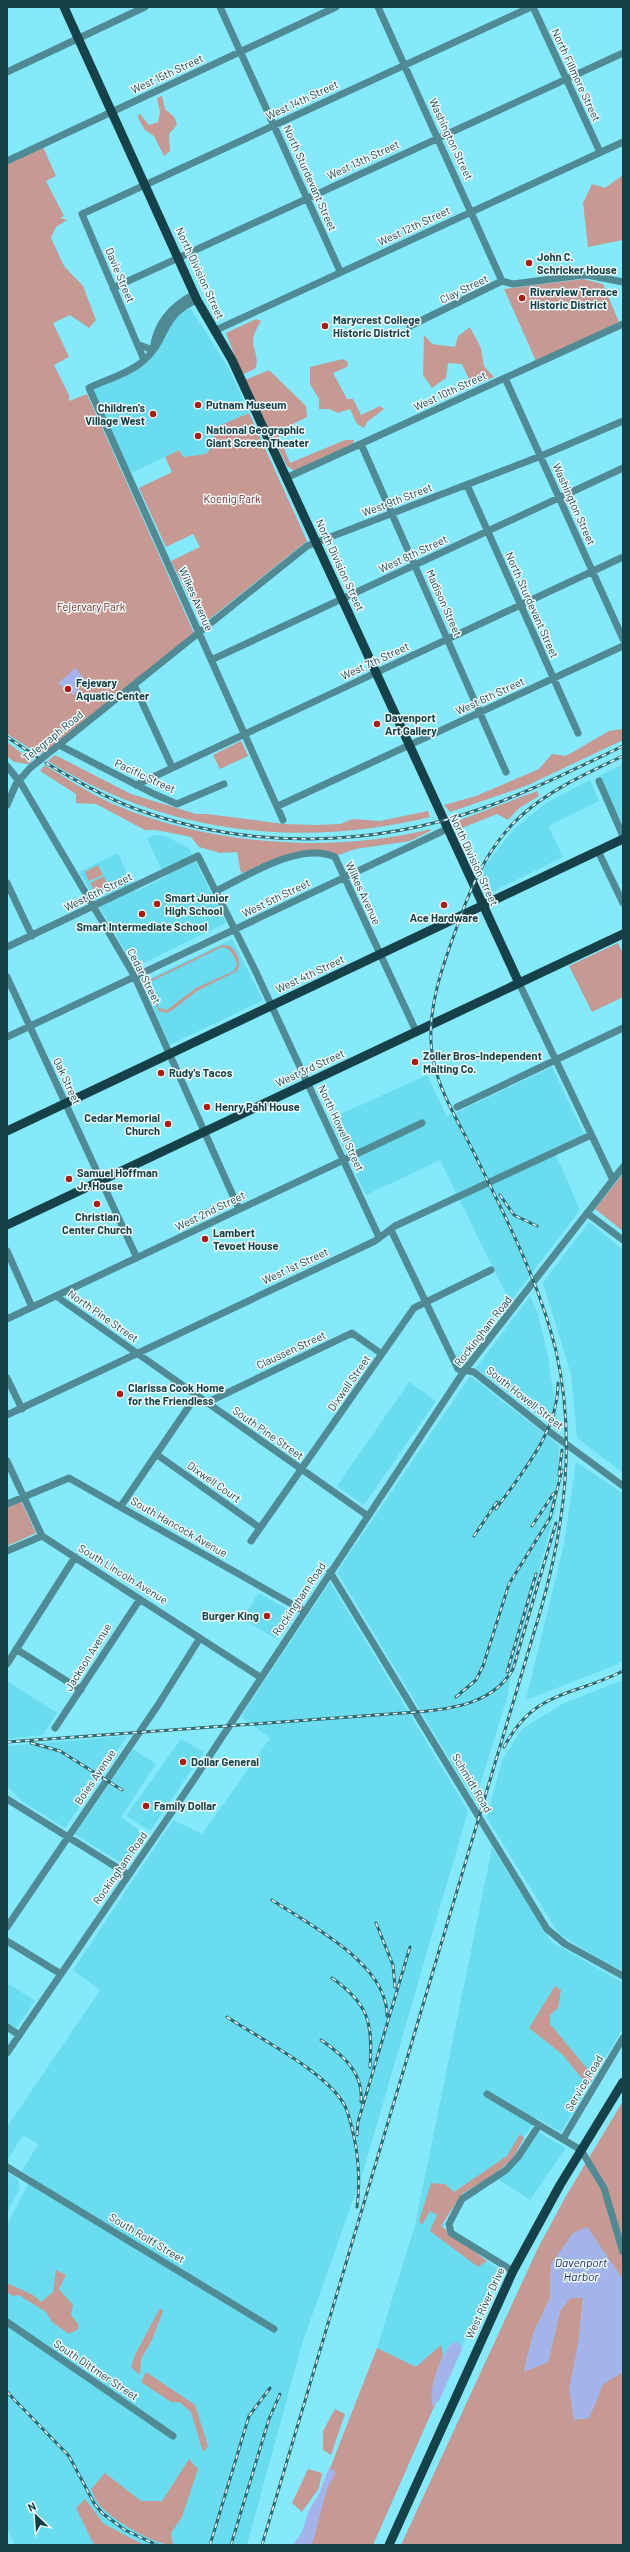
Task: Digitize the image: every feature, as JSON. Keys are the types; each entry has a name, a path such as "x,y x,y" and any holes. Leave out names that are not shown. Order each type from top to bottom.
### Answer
{"main road":[{"name":"North Division Street","path":"64,7 146,184 196,297 214,331 232,360 519,983"},
{"name":"West 4th Street","path":"7,1131 380,955 623,838"},
{"name":"West 3rd Street","path":"7,1225 623,934"},
{"name":"West River Drive","path":"388,2545 513,2271 581,2150 623,2082"}],"street":[{"path":"7,72 145,7"},
{"name":"North Sturdevant Street","path":"220,7 340,271"},
{"name":"West 15th Street","path":"7,161 336,7"},
{"name":"Washington Street","path":"378,7 502,281"},
{"name":"West 14th Street","path":"82,214 532,7"},
{"name":"North Fillmore Street","path":"532,7 600,152"},
{"name":"West 13th Street","path":"113,288 623,53"},
{"name":"West 12th Street","path":"214,331 340,271 623,142"},
{"name":"Davie Street","path":"82,214 144,360"},
{"name":"Clay Street","path":"410,326 502,281 513,284 587,276 623,282"},
{"path":"144,360 158,344 167,324 176,312 196,297"},
{"name":"West 10th Street","path":"286,478 623,324"},
{"path":"138,345 153,350"},
{"name":"Wilkes Avenue","path":"144,360 89,388 283,820"},
{"name":"Washington Street","path":"505,378 623,639"},
{"name":"West 9th Street","path":"199,633 307,546 541,456 623,420"},
{"name":"Madison Street","path":"361,444 481,712 506,772"},
{"name":"West 8th Street","path":"211,660 623,468"},
{"name":"North Sturdevant Street","path":"467,485 578,733"},
{"name":"West 7th Street","path":"136,785 623,557"},
{"name":"Telegraph Road","path":"7,805 19,780 59,745 199,633"},
{"name":"West 6th Street","path":"278,806 623,646"},
{"path":"134,685 172,767"},
{"name":"Pacific Street","path":"59,745 136,785 177,804 224,784"},
{"name":"Cedar Street","path":"7,766 19,780 135,977 239,1209"},
{"path":"599,781 623,838"},
{"name":"West 5th Street","path":"7,1037 447,829"},
{"path":"598,851 623,903"},
{"name":"Wilkes Avenue","path":"216,891 276,862 296,856 321,854 330,855 335,858 416,1031"},
{"name":"West 6th Street","path":"7,947 198,856"},
{"name":"North Howell Street","path":"198,856 272,1006 379,1237"},
{"path":"7,883 32,936"},
{"name":"Oak Street","path":"7,978 137,1258"},
{"name":"North Division Street","path":"519,983 590,1135 613,1180"},
{"path":"457,1107 623,1028"},
{"name":"West 2nd Street","path":"7,1319 422,1123"},
{"name":"West 1st Street","path":"7,1416 136,1353 375,1241 395,1226 590,1135"},
{"name":"Rockingham Road","path":"7,2053 129,1875 464,1372 623,1167"},
{"path":"587,1213 623,1240"},
{"name":"South Howell Street","path":"390,1230 455,1366 464,1372 474,1372 547,1430 623,1486"},
{"path":"7,1251 32,1307"},
{"name":"Dixwell Street","path":"251,1541 414,1308 492,1270"},
{"name":"North Pine Street","path":"56,1296 136,1353"},
{"name":"Claussen Street","path":"206,1403 352,1333 382,1354"},
{"name":"South Pine Street","path":"136,1353 368,1516"},
{"path":"7,1378 22,1409"},
{"path":"120,1506 196,1396"},
{"name":"Dixwell Court","path":"156,1454 260,1528"},
{"path":"7,1462 42,1536 7,1551"},
{"name":"South Hancock Avenue","path":"23,1497 69,1478 304,1611"},
{"path":"7,1504 23,1497"},
{"name":"South Lincoln Avenue","path":"42,1536 260,1677"},
{"path":"7,1664 75,1558"},
{"name":"Schmidt Road","path":"330,1572 547,1929 565,1944 623,1976"},
{"name":"Jackson Avenue","path":"55,1728 140,1598"},
{"name":"Boies Avenue","path":"7,1927 158,1705 200,1638"},
{"path":"16,1649 81,1690"},
{"path":"7,1799 129,1875"},
{"path":"7,1941 61,1974"},
{"path":"7,2027 19,2035"},
{"name":"Service Road","path":"563,2139 623,2038"},
{"path":"487,2094 581,2150 604,2188 623,2252"},
{"path":"513,2271 451,2233 449,2224 462,2199 506,2170 518,2157 539,2125"},
{"name":"South Rolff Street","path":"7,2167 274,2329"},
{"name":"South Dittmer Street","path":"7,2322 173,2436"}],"shaded area":[{"path":"191,309 228,367 249,413 214,428 214,445 206,454 183,457 179,450 131,473 93,390 143,367 154,354 168,327 177,316 185,310"},
{"path":"623,764 623,824 599,776"},
{"path":"590,780 599,801 548,826 563,857 486,895 479,880 484,867 514,829 546,803"},
{"name":"Smart Junior High School","path":"155,835 163,835 189,848 226,923 135,967 79,872 118,853 135,892 165,877 147,838"},
{"path":"232,939 263,1000 170,1045 142,982"},
{"path":"552,1067 584,1134 553,1148 580,1210 510,1302 440,1160 366,1195 330,1119 427,1075 447,1117"},
{"path":"589,1222 623,1250 623,1473 577,1438 571,1374 543,1283"},
{"path":"530,1296 538,1314 548,1356 559,1431 476,1368"},
{"path":"470,1376 559,1445 556,1509 512,1665 508,1695 475,1801 337,1572"},
{"path":"409,1382 436,1401 364,1505 337,1486"},
{"path":"576,1462 623,1493 623,1659 618,1664 526,1700 564,1544"},
{"path":"330,1582 468,1811 363,2172 302,2344 247,2545 15,2545 7,2529 7,2225 32,2177 22,2171 38,2144 23,2135 7,2161 7,2127 100,1990 73,1970 173,1820 202,1834 270,1738 241,1717"},
{"path":"258,1593 293,1612 275,1638 243,1619"},
{"path":"623,1680 623,1970 603,1961 559,1934 487,1818 502,1760 522,1729 562,1704"},
{"path":"7,1681 57,1713 43,1735 7,1739"},
{"path":"127,1736 65,1828 22,1801 7,1786 7,1746"},
{"path":"181,1739 204,1752 150,1831 126,1816"},
{"path":"133,1749 156,1764 121,1817 147,1836 126,1866 75,1834"},
{"path":"492,1848 552,1942 623,1983 623,2028 561,2132 537,2118 511,2156 463,2191 444,2217 444,2235 499,2269 445,2382 377,2348 415,2225"},
{"path":"9,1984 35,2001 16,2028 7,2023 7,1987"},
{"path":"539,2132 566,2148 530,2200 498,2179 515,2165"},
{"path":"7,2173 18,2179 20,2188 7,2212"}],"green space":[{"path":"162,96 165,109 175,118 177,125 169,134 170,151 164,156 154,136 145,130 138,118 139,113 149,125 158,122 160,112 157,98"},
{"name":"Fejervary Park","path":"43,147 56,176 46,181 64,216 60,218 67,220 56,227 51,238 64,266 83,286 96,320 89,328 70,315 53,323 69,357 54,365 69,395 69,401 87,394 194,633 47,751 39,754 7,734 7,165"},
{"path":"623,175 623,240 588,247 583,203 592,184 605,188"},
{"path":"583,279 603,284 619,322 536,361 504,289"},
{"path":"256,319 261,321 256,330 253,342 257,361 256,368 242,375 226,333"},
{"path":"470,327 481,348 484,366 494,377 472,386 462,364 448,363 446,378 432,388 423,375 424,335 432,344 455,347 458,336"},
{"path":"343,359 348,362 347,367 333,373 347,399 353,399 361,415 380,406 384,409 367,422 364,428 357,424 350,409 338,413 329,409 319,409 319,399 310,384 310,367"},
{"path":"269,370 306,406 307,417 277,432 290,463 345,440 354,440 353,444 294,471 287,466 245,380"},
{"name":"Koenig Park","path":"249,413 307,541 203,624 171,561 200,547 193,534 166,547 139,488 172,472 165,457 179,450 183,457 206,454 214,445 214,428"},
{"path":"623,729 623,740 526,786 450,812 444,805 476,796 539,769 552,754 566,756 609,731"},
{"path":"241,741 248,756 220,769 213,755"},
{"path":"7,742 32,761 28,764 14,762 7,756"},
{"path":"55,755 131,794 196,814 207,814 284,824 316,825 340,824 353,819 380,821 428,811 430,817 381,827 331,832 282,832 233,828 185,819 138,805 92,785 48,761"},
{"path":"45,765 87,791 113,804 150,818 188,829 229,837 312,843 393,837 431,829 430,831 410,841 355,849 339,855 316,851 241,873 237,852 220,853 199,847 191,837 156,830 145,830 96,804 76,803 76,794 40,771"},
{"path":"537,791 539,796 518,809 508,820 497,814 457,830 452,823"},
{"path":"98,865 103,875 89,881 85,872"},
{"path":"104,876 108,886 95,892 90,883"},
{"path":"618,943 623,954 623,997 592,1012 569,966"},
{"path":"222,945 230,946 237,954 239,961 237,971 197,991 171,1011 166,1013 159,1011 148,989 150,980","holes":["222,947 225,947 231,952 237,963 234,971 196,988 167,1010 159,1008 150,989 152,981"]},
{"path":"623,1174 623,1231 595,1209"},
{"path":"21,1501 36,1533 7,1546 7,1508"},
{"path":"555,1986 561,1990 558,2008 550,2015 550,2024 594,2077 588,2086 562,2054 529,2028"},
{"path":"623,2101 623,2280 587,2227 551,2264 550,2298 533,2334 524,2371 548,2362 560,2311 570,2298 583,2298 579,2338 589,2418 603,2384 623,2372 623,2543 621,2545 401,2545 538,2248 566,2196"},
{"path":"520,2134 524,2138 513,2158 495,2174 462,2194 441,2226 487,2261 478,2267 430,2231 437,2215 430,2211 422,2225 419,2221 431,2183 445,2184 454,2192 507,2156"},
{"path":"56,2270 66,2275 59,2289 73,2305 71,2315 78,2324 78,2329 69,2334 52,2322 46,2312 19,2295 13,2296 7,2292 7,2284 9,2284 33,2295 41,2302 53,2292"},
{"path":"160,2308 163,2311 152,2340 141,2359 140,2375 131,2367 135,2355"},
{"path":"441,2345 443,2355 435,2377 445,2382 373,2545 300,2545 377,2348 416,2367"},
{"path":"146,2372 195,2405 208,2446 203,2452 191,2412 179,2402 171,2402 141,2382"},
{"path":"335,2409 345,2414 331,2455 323,2450 323,2431"},
{"path":"189,2459 198,2469 182,2517 171,2533 173,2545 155,2541 134,2531 114,2518 100,2506 91,2489 105,2473 141,2501 162,2501"},
{"path":"308,2469 322,2473 319,2488 302,2512 292,2503"},
{"path":"85,2499 104,2524 144,2545 94,2545 76,2508"}],"water":[{"path":"76,668 85,680 75,682 80,690 73,695 66,685 63,687 58,683"},
{"name":"Davenport Harbor","path":"587,2227 623,2280 623,2372 603,2384 589,2418 574,2420 569,2389 579,2338 583,2298 570,2298 560,2311 548,2362 524,2372 533,2334 550,2298 551,2264 573,2233"},
{"path":"458,2342 462,2349 439,2401 432,2406 432,2389 439,2365 452,2343"},
{"path":"329,2468 336,2472 327,2489 313,2541 311,2545 293,2545 302,2532 309,2510 319,2494"}],"railway":[{"path":"7,737 37,757"},
{"path":"46,763 101,794 136,809 178,822 222,832 265,837 310,839 354,837 397,831 441,821 483,808 519,794 623,746"},
{"path":"262,2545 541,1609 562,1513 565,1481 565,1416 562,1384 556,1351 541,1301 522,1253 448,1102 436,1073 431,1042 431,1026 435,995 448,950 472,887 486,859 502,836 520,817 540,801 563,786 623,756"},
{"path":"500,1195 514,1215 537,1226"},
{"path":"496,1509 527,1465 546,1434 552,1418 558,1383"},
{"path":"559,1475 562,1450"},
{"path":"456,1697 476,1680 483,1666 509,1584 550,1518 562,1470"},
{"path":"532,1526 554,1493"},
{"path":"474,1536 497,1502"},
{"path":"7,1742 417,1712 445,1709 484,1697 495,1690 513,1669 556,1523"},
{"path":"507,1672 536,1574"},
{"path":"504,1747 516,1728 528,1714 542,1704 556,1697 623,1671"},
{"path":"31,1743 60,1751 122,1790"},
{"path":"272,1900 326,1934 361,1963 375,1980 384,1997 387,2016"},
{"path":"376,1923 393,1965 395,1987"},
{"path":"357,2135 358,2122 410,1947"},
{"path":"332,1978 354,1997 366,2016 371,2038 370,2067"},
{"path":"227,2017 292,2057 324,2081 336,2093 345,2106 352,2126 357,2155 359,2185 357,2207"},
{"path":"321,2040 337,2052 350,2066 359,2082 361,2102"},
{"path":"210,2545 249,2416 270,2388"},
{"path":"7,2392 69,2456 94,2503 102,2513 125,2530 157,2545"},
{"path":"231,2545 269,2419 280,2394"}],"place":[{"name":"John C. Schricker House","path":"529,263"},
{"name":"Riverview Terrace Historic District","path":"522,298"},
{"name":"Marycrest College Historic District","path":"325,326"},
{"name":"Putnam Museum","path":"198,405"},
{"name":"Children's Village West","path":"153,414"},
{"name":"National Geographic Giant Screen Theater","path":"198,436"},
{"name":"Fejevary Aquatic Center","path":"68,689"},
{"name":"Davenport Art Gallery","path":"377,724"},
{"name":"Smart Junior High School","path":"157,904"},
{"name":"Ace Hardware","path":"444,905"},
{"name":"Smart Intermediate School","path":"142,914"},
{"name":"Zoller Bros-Independent Malting Co.","path":"415,1062"},
{"name":"Rudy's Tacos","path":"161,1073"},
{"name":"Henry Pahl House","path":"207,1107"},
{"name":"Cedar Memorial Church","path":"168,1124"},
{"name":"Samuel Hoffman Jr. House","path":"69,1179"},
{"name":"Christian Center Church","path":"97,1204"},
{"name":"Lambert Tevoet House","path":"205,1239"},
{"name":"Clarissa Cook Home for the Friendless","path":"120,1394"},
{"name":"Burger King","path":"267,1616"},
{"name":"Dollar General","path":"183,1762"},
{"name":"Family Dollar","path":"146,1806"}]}
